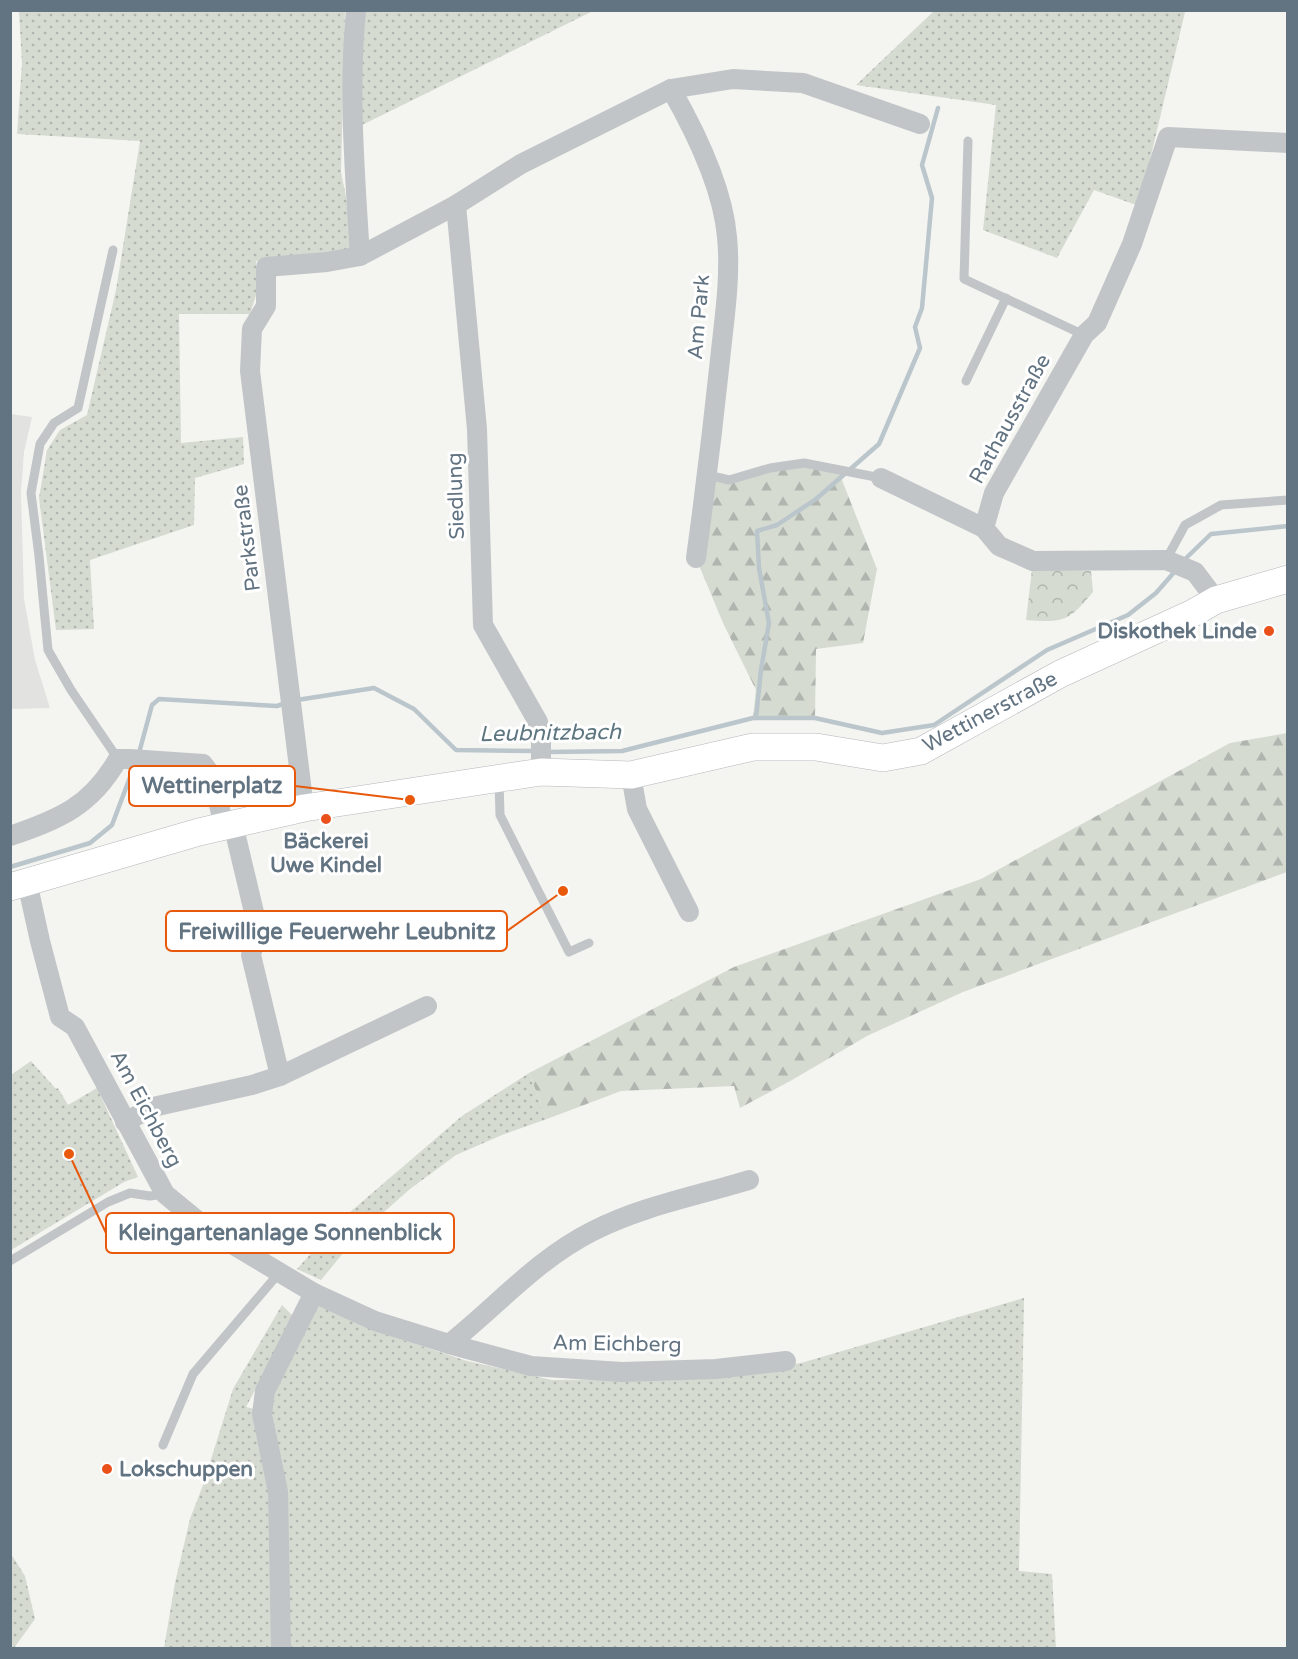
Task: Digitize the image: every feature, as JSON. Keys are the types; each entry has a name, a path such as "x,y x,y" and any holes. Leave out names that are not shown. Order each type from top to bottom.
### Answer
{"street":[{"path":"356,10 352,78 360,256 456,205 521,164 671,89 733,79 803,83 920,124"},
{"name":"Am Park","path":"671,89 691,124 704,156 715,186 727,235 726,302 708,475 696,558"},
{"name":"Rathausstraße","path":"984,528 994,493 1084,334 1097,323 1132,244 1168,137 1287,143"},
{"name":"Siedlung","path":"456,205 477,429 483,625 538,722 541,759"},
{"name":"Parkstraße","path":"304,808 250,370 252,329 266,306 266,267 327,262 360,256"},
{"path":"881,478 984,528 999,546 1033,561 1169,561 1195,572 1216,600"},
{"name":"Wettinerstraße","path":"19,885 229,825 304,808 499,778 541,759 631,775 753,747 816,747 883,758 921,752 1060,674 1193,613 1216,600 1287,579"},
{"path":"10,836 43,825 81,806 106,780 132,760 203,764 213,776 258,928 251,956 280,1076"},
{"path":"631,775 637,809 689,912"},
{"name":"Am Eichberg","path":"19,885 40,941 60,1017 75,1027 165,1194 210,1231 314,1293 375,1321 531,1366 622,1372 716,1369 786,1361"},
{"path":"125,1122 153,1107 252,1085 280,1076 427,1006"},
{"path":"449,1344 538,1266 592,1231 668,1201 749,1180"},
{"path":"281,1648 278,1492 262,1414 265,1391 314,1293"}],"lane":[{"path":"968,141 964,279 1084,334"},
{"path":"113,250 78,408 54,423 40,444 31,493 48,650 71,690 132,760"},
{"path":"966,381 1006,298"},
{"path":"708,475 729,480 770,468 804,463 881,478"},
{"path":"1169,561 1185,525 1221,505 1287,500"},
{"path":"499,778 500,815 570,952 589,943"},
{"path":"10,1260 108,1202 130,1192 150,1196 165,1194"},
{"path":"163,1445 193,1374 279,1273"}],"shaded area":[{"path":"11,414 32,417 24,452 21,492 24,599 35,660 50,708 11,709"}],"green space":[{"path":"1162,10 1185,12 1139,206 1094,190 1057,258 983,230 996,105 856,85 934,11"},
{"path":"19,11 345,11 341,172 357,251 329,256 256,261 258,289 250,314 179,314 181,443 243,437 244,464 195,478 194,525 90,560 94,629 56,630 39,498 47,450 60,430 87,415 116,290 140,141 17,134 22,64"},
{"path":"361,11 593,11 358,127"},
{"path":"804,463 838,470 877,569 863,643 816,649 815,718 753,718 756,690 723,623 696,558 708,475 729,480"},
{"path":"1032,569 1091,571 1093,592 1078,609 1065,618 1049,621 1026,620"},
{"path":"1287,733 1287,872 963,992 867,1036 740,1108 734,1086 621,1091 547,1119 529,1073 734,967 981,879 1230,743"},
{"path":"31,1061 56,1089 58,1088 68,1105 97,1088 138,1177 124,1182 11,1250 11,1075"},
{"path":"529,1073 547,1119 456,1155 410,1189 358,1235 321,1280 297,1269 342,1219 462,1116"},
{"path":"1024,1298 1019,1571 1052,1574 1056,1648 290,1648 287,1498 271,1407 272,1390 317,1302 385,1334 467,1361 552,1380 638,1379 761,1369 801,1363"},
{"path":"282,1305 294,1317 246,1407 254,1409 268,1485 273,1648 164,1648 175,1583 190,1519 233,1389"},
{"path":"11,1554 25,1576 35,1619 14,1648 10,1648"}],"waterway":[{"path":"756,718 769,623 759,568 757,531 777,525 816,499 879,444 920,348 915,327 922,308 932,198 922,165 938,108"},
{"name":"Leubnitzbach","path":"1182,562 1211,534 1288,526"},
{"name":"Leubnitzbach","path":"547,752 622,751 753,718 815,718 882,733 934,725 1047,650 1128,615 1156,593 1177,569"},
{"name":"Leubnitzbach","path":"297,700 374,688 414,709 456,750 536,751"},
{"name":"Leubnitzbach","path":"139,753 152,705 159,699 277,706 286,703"},
{"name":"Leubnitzbach","path":"10,867 90,843 112,825 135,764"}],"place":[{"name":"Diskothek Linde","path":"1269,631"},
{"name":"Wettinerplatz","path":"410,800"},
{"name":"Bäckerei Uwe Kindel","path":"326,819"},
{"name":"Freiwillige Feuerwehr Leubnitz","path":"563,891"},
{"name":"Kleingartenanlage Sonnenblick","path":"69,1154"},
{"name":"Lokschuppen","path":"107,1469"}]}
